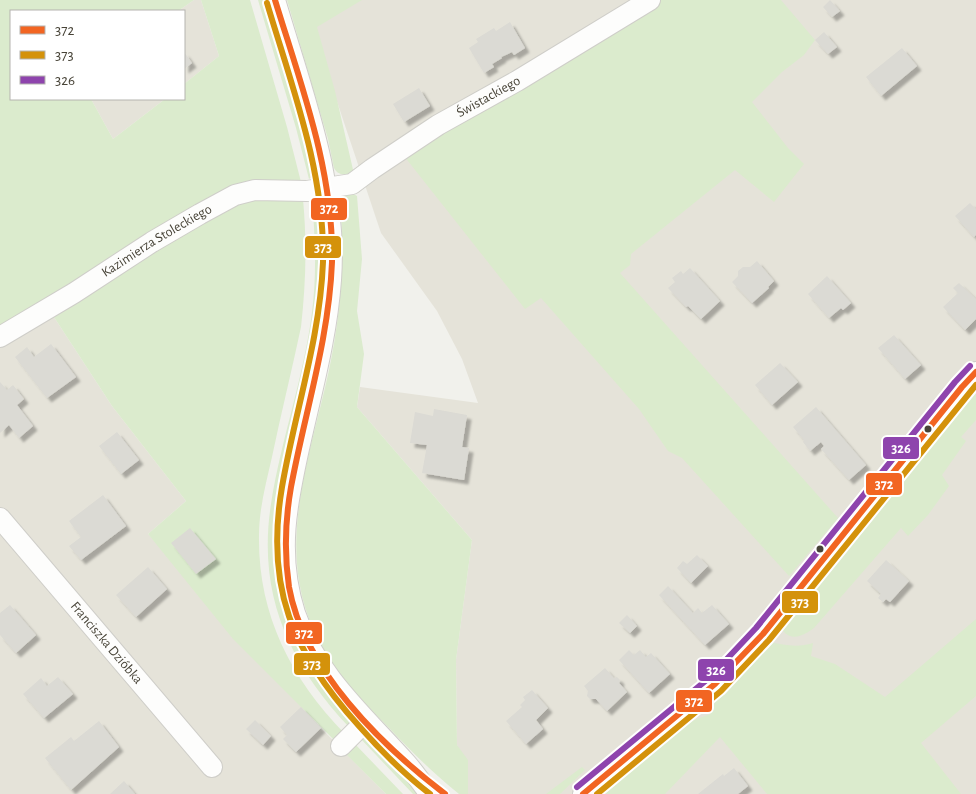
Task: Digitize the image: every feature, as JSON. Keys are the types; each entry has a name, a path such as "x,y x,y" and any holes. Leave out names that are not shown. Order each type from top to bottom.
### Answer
{"street":[{"path":"275,0 315,137 326,187 331,224 332,261 327,320 291,486 285,524 284,552 292,603 310,646 324,672 335,687 408,765 430,794"},
{"name":"Świstackiego","path":"326,187 352,184 438,125 517,81 650,0"},
{"name":"Kazimierza Stoleckiego","path":"0,337 74,293 152,242 235,196 255,190 307,191 326,187"},
{"path":"583,794 596,787 617,764 714,684 763,634 976,372"},
{"name":"Franciszka Dzióbka","path":"0,518 212,767"},
{"path":"341,746 366,721"},
{"path":"408,765 445,794"}],"shaded area":[{"path":"194,0 201,0 219,56 185,83 185,10 179,10"},
{"path":"303,0 976,0 976,794 466,794 457,745 456,660 472,540 357,407 360,387 478,403 462,359 437,311 381,233"},
{"path":"92,100 164,100 113,139"},
{"path":"50,311 112,406 186,501 148,534 321,728 386,794 0,794 0,340"}],"green space":[{"path":"0,0 194,0 179,10 10,10 10,100 92,100 113,139 164,100 185,100 185,83 219,56 201,0 250,0 301,182 255,185 0,330"},
{"path":"258,0 264,0 313,173 313,176 309,179 296,128"},
{"path":"287,0 362,0 317,27 335,91 354,174 340,174 334,168 328,139"},
{"path":"654,0 781,0 815,40 804,55 782,72 752,102 788,148 804,164 774,202 735,170 631,254 630,265 620,273 838,518 789,576 682,458 668,451 639,409 541,298 525,309 404,156"},
{"path":"352,193 357,196 362,259 357,311 364,354 357,407 472,540 456,660 457,745 468,760 468,794 459,794 432,771 352,690 321,645 306,611 298,577 296,543 304,474 329,370 339,307 342,265 340,201 346,195"},
{"path":"312,198 317,200 318,204 320,233 321,262 318,306 310,355 278,498 274,524 273,553 276,580 282,606 291,631 317,678 333,701 352,722 349,727 328,703 294,652 282,625 274,597 269,568 268,537 275,480 304,360 312,312 315,284 315,255"},
{"path":"236,199 303,199 305,263 301,327 265,486 259,526 260,565 264,592 271,618 293,667 325,712 344,733 335,741 233,639 148,534 186,501 112,406 50,311"},
{"path":"976,389 976,420 961,437 966,441 942,475 949,486 928,515 908,536 901,528 814,628 795,637 783,631 783,627"},
{"path":"976,619 976,696 921,743 961,794 767,794 720,737 665,794 605,794 626,771 684,724 710,714 718,695 769,642 796,646 813,643 811,656 835,664 885,697"},
{"path":"365,736 420,794 413,794 360,738"},
{"path":"354,743 403,794 386,794 344,752"},
{"path":"582,767 585,770 560,794 546,794"}],"building":[{"path":"830,0 840,11 832,17 823,7"},
{"path":"510,22 525,48 514,55 512,52 501,57 492,64 494,67 484,73 469,48 478,42 476,39 494,28 496,31"},
{"path":"824,32 837,47 828,54 815,40"},
{"path":"902,48 917,66 881,96 866,77"},
{"path":"185,53 192,63 185,68"},
{"path":"419,88 430,106 404,122 393,104"},
{"path":"970,203 976,209 976,235 974,237 955,216"},
{"path":"757,261 774,281 752,303 732,282 738,276 738,271 743,267 750,267"},
{"path":"690,268 720,301 701,319 688,306 686,307 668,288 675,282 672,278 681,271 683,274"},
{"path":"827,276 851,303 843,310 841,308 829,318 808,294"},
{"path":"959,283 976,299 976,319 965,330 943,307 958,293 953,288"},
{"path":"894,335 921,365 905,379 878,348"},
{"path":"51,344 76,377 47,398 15,357 27,347 34,357"},
{"path":"780,363 798,382 772,405 755,385"},
{"path":"0,382 7,390 13,385 24,399 17,405 33,426 19,438 9,425 0,433"},
{"path":"816,407 866,465 849,480 821,449 824,446 821,442 810,451 793,427"},
{"path":"434,409 467,415 462,447 469,448 464,480 422,473 427,445 410,443 415,412 433,416"},
{"path":"117,432 139,460 121,474 99,446"},
{"path":"103,495 126,526 81,560 69,546 81,537 69,521"},
{"path":"190,528 216,559 196,574 171,543"},
{"path":"697,555 708,566 691,583 677,568 683,561 687,564"},
{"path":"886,560 909,581 890,602 886,599 883,602 878,598 881,594 867,581"},
{"path":"148,567 167,589 136,617 116,595"},
{"path":"668,586 693,613 698,608 702,613 712,605 729,624 705,645 659,595"},
{"path":"10,605 36,635 16,653 0,635 0,613"},
{"path":"627,615 637,626 630,633 619,623"},
{"path":"629,650 634,655 640,650 646,657 651,653 670,674 649,693 619,660"},
{"path":"605,668 614,678 617,677 620,680 619,683 627,692 607,711 596,699 590,699 587,696 588,691 584,686"},
{"path":"58,677 73,694 44,718 23,694 41,678 47,686"},
{"path":"532,690 548,708 536,720 543,729 526,744 506,721 522,707 520,705 525,700 523,697"},
{"path":"301,707 321,728 296,752 283,739 287,735 280,727"},
{"path":"255,720 271,736 263,745 246,729"},
{"path":"99,721 119,747 71,790 45,758 71,737 74,741"},
{"path":"734,768 748,786 738,794 698,794 723,774 724,776"},
{"path":"124,781 135,794 110,794"}],"transit line":[{"name":"372","path":"275,0 305,96 322,162 328,195 332,262 330,291 316,375 289,500 286,525 289,587 297,618 328,676 371,729 396,753 445,794"},
{"name":"373","path":"267,3 296,98 313,163 319,195 323,262 321,291 312,347 282,487 277,556 281,587 289,616 316,672 336,699 384,753 430,794"},
{"name":"326","path":"577,787 709,678 756,628 970,366"},
{"name":"372","path":"583,794 715,684 763,634 976,372"},
{"name":"373","path":"597,794 721,691 769,640 976,385"}]}
